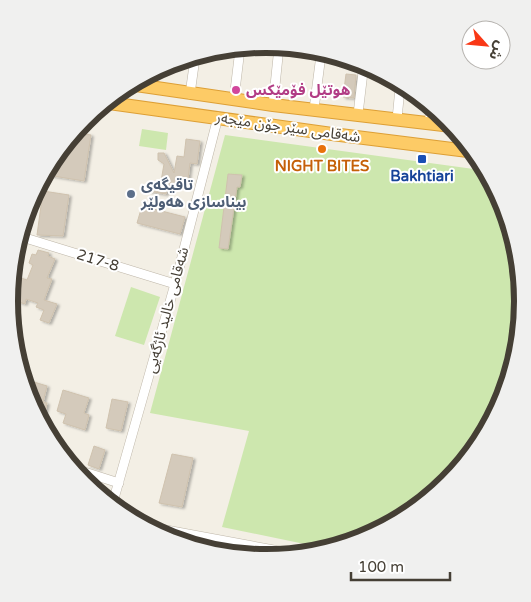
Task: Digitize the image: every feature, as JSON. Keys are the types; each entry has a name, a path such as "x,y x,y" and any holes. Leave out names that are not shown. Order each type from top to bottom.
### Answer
{"highway":[{"name":"شەقامی سێر جۆن مێجەر","path":"142,86 272,105 439,124"},
{"name":"شەقامی سێر جۆن مێجەر","path":"115,104 218,117 269,126 462,150"}],"street":[{"path":"272,105 278,54"},
{"path":"234,99 239,55"},
{"path":"314,109 320,59"},
{"path":"190,94 194,63"},
{"path":"358,114 363,73"},
{"path":"396,119 399,93"},
{"path":"429,123 430,116"},
{"name":"شەقامی خالید ئاژگەیی","path":"114,497 175,284 218,117"},
{"name":"217-8","path":"26,237 175,284"},
{"path":"87,473 118,483"},
{"path":"183,535 234,547"}],"green space":[{"path":"142,129 168,133 166,150 139,146"},
{"path":"225,135 476,169 495,206 509,253 514,301 509,349 495,396 472,439 452,465 416,498 389,516 360,530 330,541 309,545 222,527 249,431 150,413"},
{"path":"131,287 160,297 144,345 115,336"}],"building":[{"path":"346,74 356,75 354,98 343,97"},
{"path":"83,133 91,135 84,181 52,176 59,163"},
{"path":"186,139 200,141 197,164 190,163 187,187 168,184 166,194 148,191 149,185 160,187 164,164 158,160 158,153 164,153 174,173 177,156 184,157"},
{"path":"228,174 242,175 240,187 237,187 228,249 219,248"},
{"path":"43,191 69,195 63,236 37,235"},
{"path":"142,206 185,217 180,234 137,223"},
{"path":"38,250 49,253 48,256 55,259 47,278 52,279 44,300 57,304 49,323 40,320 44,310 36,307 38,303 26,299 25,304 18,302 19,277 27,280 33,265 29,263 32,254 36,255"},
{"path":"31,381 47,386 43,402 47,403 45,414"},
{"path":"63,390 89,398 84,413 89,415 85,430 63,423 66,414 57,411"},
{"path":"112,399 128,402 121,431 106,428"},
{"path":"94,446 105,450 99,469 88,465"},
{"path":"172,454 193,458 182,507 159,503"}],"place":[{"name":"هوتێل فۆمێکس","path":"236,90"},
{"name":"NIGHT BITES","path":"322,149"},
{"name":"Bakhtiari","path":"422,159"},
{"name":"تاقیگەی بیناسازی هەولێر","path":"131,194"}]}
